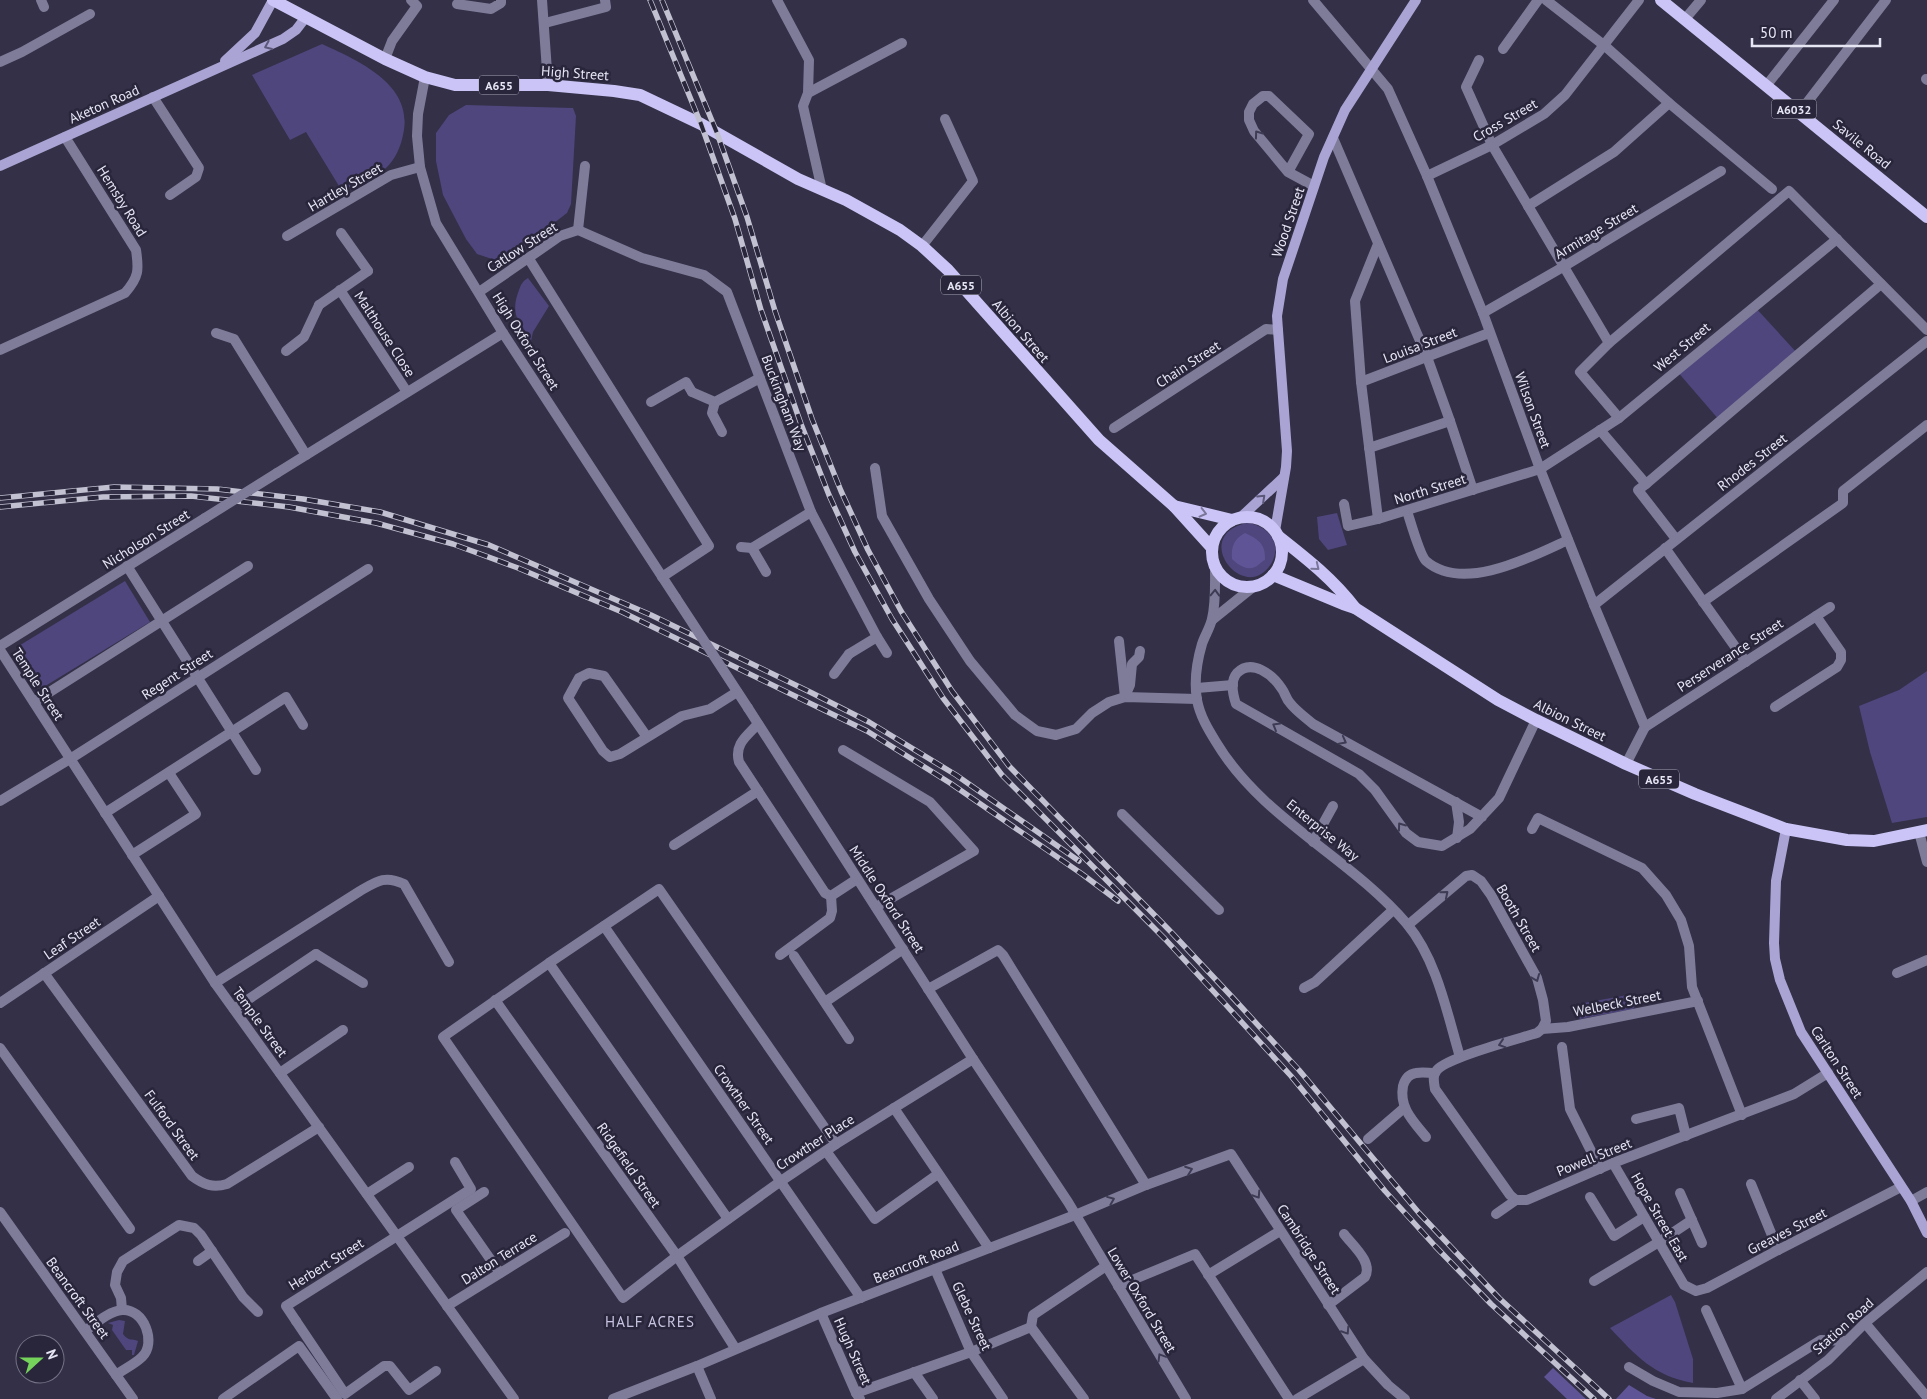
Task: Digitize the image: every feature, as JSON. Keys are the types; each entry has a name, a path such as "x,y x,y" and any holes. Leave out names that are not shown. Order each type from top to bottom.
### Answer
{"main road":[{"name":"A655","path":"273,0 306,17"},
{"name":"Savile Road","path":"1661,0 1927,216"},
{"name":"High Street","path":"306,17 384,59 425,77 455,85 548,85 640,95 701,124"},
{"name":"Albion Street","path":"701,124 798,179 846,200 900,230 922,246 948,270 1099,440 1174,506"},
{"name":"A655","path":"1174,506 1236,519"},
{"name":"A655","path":"1174,506 1212,548"},
{"path":"1250,517 1259,519 1276,533 1282,552 1280,563 1267,581 1253,586 1236,586 1226,580 1214,566 1212,548 1215,537 1222,527 1236,519 1250,517"},
{"name":"Albion Street","path":"1276,533 1324,573 1355,608"},
{"name":"Albion Street","path":"1273,575 1355,608 1484,692 1536,720 1626,764 1695,794 1786,829"},
{"name":"A655","path":"1786,829 1874,841 1923,831"}],"street":[{"name":"Aketon Road","path":"218,67 254,33 273,0"},
{"path":"384,59 392,41 417,6 411,0"},
{"path":"457,4 491,9 501,3 501,0"},
{"path":"542,0 548,85"},
{"path":"545,23 606,7 605,0"},
{"path":"777,0 809,60 808,93 803,106 822,190"},
{"name":"Wood Street","path":"1276,533 1287,452 1277,316 1283,279 1314,186 1345,110 1416,0"},
{"path":"1503,49 1538,0"},
{"path":"1546,0 1605,46 1772,190"},
{"name":"Cross Street","path":"1427,176 1492,145 1544,114 1565,95 1639,0"},
{"path":"1685,20 1701,0"},
{"path":"1766,86 1834,0"},
{"path":"1799,113 1886,0"},
{"name":"Wilson Street","path":"1318,2 1388,89 1427,176 1484,313 1540,469 1594,605 1646,727"},
{"path":"0,62 22,52 90,14"},
{"name":"Aketon Road","path":"0,166 283,39 296,30 306,17"},
{"path":"808,93 902,43"},
{"path":"1479,60 1466,87 1492,145 1609,343"},
{"name":"High Oxford Street","path":"425,77 418,114 417,136 420,167 436,223 503,333 676,598"},
{"path":"1288,172 1309,134 1269,96 1263,96 1253,104 1249,112 1254,131 1288,172 1314,186"},
{"path":"153,97 199,168 196,178 170,195"},
{"path":"1528,206 1614,152 1669,103"},
{"path":"922,246 973,181 945,119"},
{"name":"Hemsby Road","path":"0,350 125,293 136,280 139,266 136,250 65,136"},
{"path":"1333,138 1427,357 1473,490"},
{"name":"Catlow Street","path":"479,292 560,236 578,230 585,166"},
{"name":"Hartley Street","path":"287,236 391,176 420,167"},
{"name":"Armitage Street","path":"1484,313 1564,267 1721,171"},
{"path":"1619,418 1580,372 1609,343 1789,191 1927,330"},
{"name":"Buckingham Way","path":"578,230 642,258 704,275 727,292 811,512 887,653"},
{"name":"Malthouse Close","path":"286,351 304,337 319,305 368,271 341,233"},
{"name":"West Street","path":"1540,469 1619,418 1836,239"},
{"path":"1378,244 1354,301 1361,382 1378,519"},
{"path":"529,259 709,546 662,577"},
{"path":"1676,539 1638,490 1881,284"},
{"name":"Malthouse Close","path":"340,290 407,392"},
{"name":"Chain Street","path":"1114,428 1266,330 1278,330"},
{"path":"216,333 234,340 306,455"},
{"name":"Nicholson Street","path":"0,646 503,333"},
{"name":"Louisa Street","path":"1361,382 1490,333"},
{"name":"Rhodes Street","path":"1594,605 1927,341"},
{"path":"722,432 712,413 715,402 760,378"},
{"path":"651,402 686,382 692,392 715,402"},
{"path":"1369,448 1450,420"},
{"path":"1704,602 1843,503 1843,491 1927,425"},
{"path":"1600,430 1646,484"},
{"path":"875,468 882,516 929,599 970,661 1015,715 1037,731 1056,735 1076,729 1098,709 1109,702 1125,697 1197,699"},
{"name":"North Street","path":"1344,504 1348,526 1378,519 1540,469"},
{"path":"1236,519 1284,477"},
{"path":"1407,510 1424,560 1442,570 1463,574 1517,564 1568,540"},
{"path":"741,547 752,548 811,512"},
{"path":"752,548 766,572"},
{"path":"1665,548 1746,662"},
{"path":"127,566 256,770"},
{"path":"34,702 248,566"},
{"name":"Enterprise Way","path":"1214,566 1215,598 1212,620 1202,643 1197,688 1197,699 1208,728 1228,762 1240,777 1313,842 1374,890 1408,925 1424,951 1438,983 1460,1057"},
{"name":"Regent Street","path":"0,801 70,759 368,569"},
{"name":"Enterprise Way","path":"1212,620 1253,586"},
{"name":"Middle Oxford Street","path":"676,598 1075,1215"},
{"name":"Perserverance Street","path":"1646,727 1830,607"},
{"path":"1775,707 1837,667 1841,660 1841,652 1816,616"},
{"path":"834,674 849,654 877,637"},
{"path":"1119,641 1125,697"},
{"name":"Temple Street","path":"0,650 215,982 514,1399"},
{"path":"1125,697 1130,685 1132,664 1139,657 1140,651"},
{"path":"1482,817 1313,724 1289,702 1281,687 1261,669 1254,666 1246,668 1237,674 1233,685 1233,696 1236,704 1359,774 1375,790 1406,833 1418,842 1442,846 1470,829 1482,817 1499,798 1536,720"},
{"path":"647,737 604,676 589,673 579,678 568,698 602,751 610,757 620,754 682,716 710,709 737,692"},
{"path":"1197,688 1233,685"},
{"path":"105,813 286,697 303,725"},
{"path":"758,724 740,743 736,752 739,762 825,893 830,896"},
{"path":"1626,764 1646,727"},
{"path":"843,750 930,802 974,851 876,907"},
{"path":"132,855 196,814 169,773"},
{"path":"674,845 758,791"},
{"path":"1456,802 1459,822 1456,839"},
{"path":"1313,842 1332,806"},
{"path":"1122,814 1219,910"},
{"path":"1532,829 1538,818 1642,868 1666,895 1681,920 1689,946 1692,987 1742,1115"},
{"name":"Carlton Street","path":"1786,829 1776,881 1775,960 1780,980 1801,1032 1910,1201 1927,1233"},
{"path":"1923,831 1927,862"},
{"name":"Booth Street","path":"1408,925 1466,876 1472,875 1481,881 1509,925 1537,978 1546,1021 1542,1029"},
{"path":"215,982 360,891 386,879 404,884 449,962"},
{"path":"830,896 857,879"},
{"path":"495,1000 658,888 836,1144"},
{"name":"Leaf Street","path":"0,1003 159,896"},
{"path":"780,955 830,918 832,911 830,896"},
{"path":"1304,988 1315,982 1393,910"},
{"name":"Crowther Street","path":"604,926 861,1298"},
{"path":"825,1002 903,949"},
{"path":"928,989 998,950 1008,963 1146,1186"},
{"path":"234,1009 316,954 363,983"},
{"path":"794,956 849,1039"},
{"path":"1897,973 1927,960"},
{"path":"549,963 728,1219"},
{"name":"Fulford Street","path":"44,973 192,1176 200,1182 217,1187 227,1184 319,1127"},
{"name":"Crowther Place","path":"495,1000 443,1037 623,1298 677,1256 781,1181 836,1144 973,1059"},
{"name":"Ridgefield Street","path":"495,1000 677,1256 736,1348"},
{"name":"Welbeck Street","path":"1437,1071 1460,1057 1537,1033 1542,1029 1568,1027 1698,1001"},
{"path":"280,1073 343,1030"},
{"path":"1562,1047 1570,1109 1600,1169"},
{"path":"0,1048 130,1229"},
{"path":"1426,1137 1404,1108 1402,1095 1404,1081 1408,1076 1416,1073 1437,1071 1433,1080 1435,1089 1510,1195 1516,1200 1496,1214"},
{"name":"Powell Street","path":"1516,1200 1527,1200 1613,1163 1794,1094 1828,1073"},
{"path":"894,1108 988,1248"},
{"path":"1368,1139 1404,1108"},
{"path":"1636,1119 1679,1108 1686,1136"},
{"path":"826,1151 875,1219 938,1174"},
{"name":"Beancroft Road","path":"613,1399 697,1366 821,1313 1231,1154"},
{"name":"Cambridge Street","path":"1231,1154 1364,1359"},
{"path":"397,1236 471,1188 455,1162"},
{"name":"Hope Street East","path":"1613,1163 1684,1285"},
{"path":"367,1194 410,1167"},
{"path":"1751,1184 1778,1250"},
{"name":"Greaves Street","path":"1684,1285 1696,1291 1707,1288 1901,1187"},
{"path":"484,1192 456,1210 500,1273"},
{"path":"1910,1201 1927,1192"},
{"path":"1680,1193 1702,1243"},
{"path":"1590,1197 1614,1236 1644,1217"},
{"name":"Beancroft Street","path":"0,1212 133,1399"},
{"name":"Lower Oxford Street","path":"1075,1215 1186,1399"},
{"path":"1594,1281 1692,1220"},
{"path":"122,1310 121,1298 115,1285 117,1272 124,1261 180,1225 194,1228 202,1235 243,1297 258,1312"},
{"path":"1208,1275 1280,1230"},
{"name":"Dalton Terrace","path":"447,1306 565,1233"},
{"path":"1328,1305 1368,1273 1367,1263 1344,1234"},
{"name":"Herbert Street","path":"397,1236 286,1306 345,1394 384,1366 390,1366 409,1390 436,1371"},
{"path":"198,1260 212,1251"},
{"path":"1118,1286 1195,1254 1289,1399"},
{"path":"1084,1399 1031,1327 1033,1315 1106,1266"},
{"name":"Glebe Street","path":"935,1269 971,1352 1003,1399"},
{"name":"Station Road","path":"1776,1399 1828,1360 1865,1323 1927,1272"},
{"path":"85,1331 105,1317 122,1310 138,1315 147,1329 147,1350 143,1357 116,1375"},
{"path":"1706,1310 1742,1389"},
{"name":"Hugh Street","path":"821,1313 858,1396"},
{"path":"1865,1323 1927,1396"},
{"path":"858,1396 914,1372 971,1352 1031,1327"},
{"path":"1629,1367 1653,1381 1679,1392 1717,1393 1742,1389 1821,1340 1847,1341"},
{"path":"223,1399 300,1346 337,1399"},
{"path":"1297,1399 1364,1359 1388,1385 1405,1399"},
{"path":"697,1366 711,1399"},
{"path":"914,1372 933,1399"},
{"path":"1800,1380 1815,1399"}],"shaded area":[{"path":"322,44 352,58 381,77 401,102 404,117 401,144 389,165 376,174 342,191 306,132 290,140 252,75"},
{"path":"466,105 573,108 576,116 571,204 567,213 507,259 492,259 477,254 466,239 443,195 436,161 436,133 449,115"},
{"path":"528,278 549,306 533,332 531,341 519,323 515,311 516,298 523,282"},
{"path":"1754,306 1798,354 1720,421 1676,370"},
{"path":"1337,513 1347,545 1328,550 1319,539 1317,517"},
{"path":"1247,523 1261,527 1267,532 1274,543 1275,549 1271,564 1260,575 1248,577 1236,573 1227,564 1222,552 1222,540 1230,530"},
{"path":"1245,533 1254,537 1263,546 1265,554 1265,560 1252,568 1242,566 1232,559 1234,543"},
{"path":"125,581 150,622 42,688 17,647"},
{"path":"1927,671 1927,817 1892,823 1870,752 1859,706 1899,690"},
{"path":"1633,994 1639,1000 1633,1009 1580,1019 1575,1012 1578,1004"},
{"path":"1671,1295 1675,1302 1693,1359 1693,1383 1679,1380 1656,1370 1637,1356 1610,1328"},
{"path":"119,1320 125,1321 123,1334 129,1339 138,1341 134,1355 132,1355 132,1350 126,1350 112,1330 113,1325 108,1323"},
{"path":"1553,1368 1586,1399 1567,1399 1544,1377"},
{"path":"1629,1385 1647,1396 1656,1399 1616,1399"}],"railway":[{"path":"650,0 701,124 735,219 761,310 801,424 829,495 855,552 892,619 943,698 1002,775 1165,939 1226,1005 1291,1076 1385,1191 1435,1246 1491,1304 1594,1399"},
{"path":"662,0 717,133 747,217 775,311 812,419 841,491 868,550 901,611 952,691 1009,766 1234,999 1299,1070 1419,1213 1499,1298 1609,1399"},
{"path":"0,498 114,487 217,489 303,499 380,512 489,545 651,615 869,722 956,775 1079,861"},
{"path":"0,507 103,497 191,496 289,507 376,523 453,544 518,568 622,612 867,731 950,783 1118,901"}],"district":[{"name":"HALF ACRES","path":"650,1321"}]}
